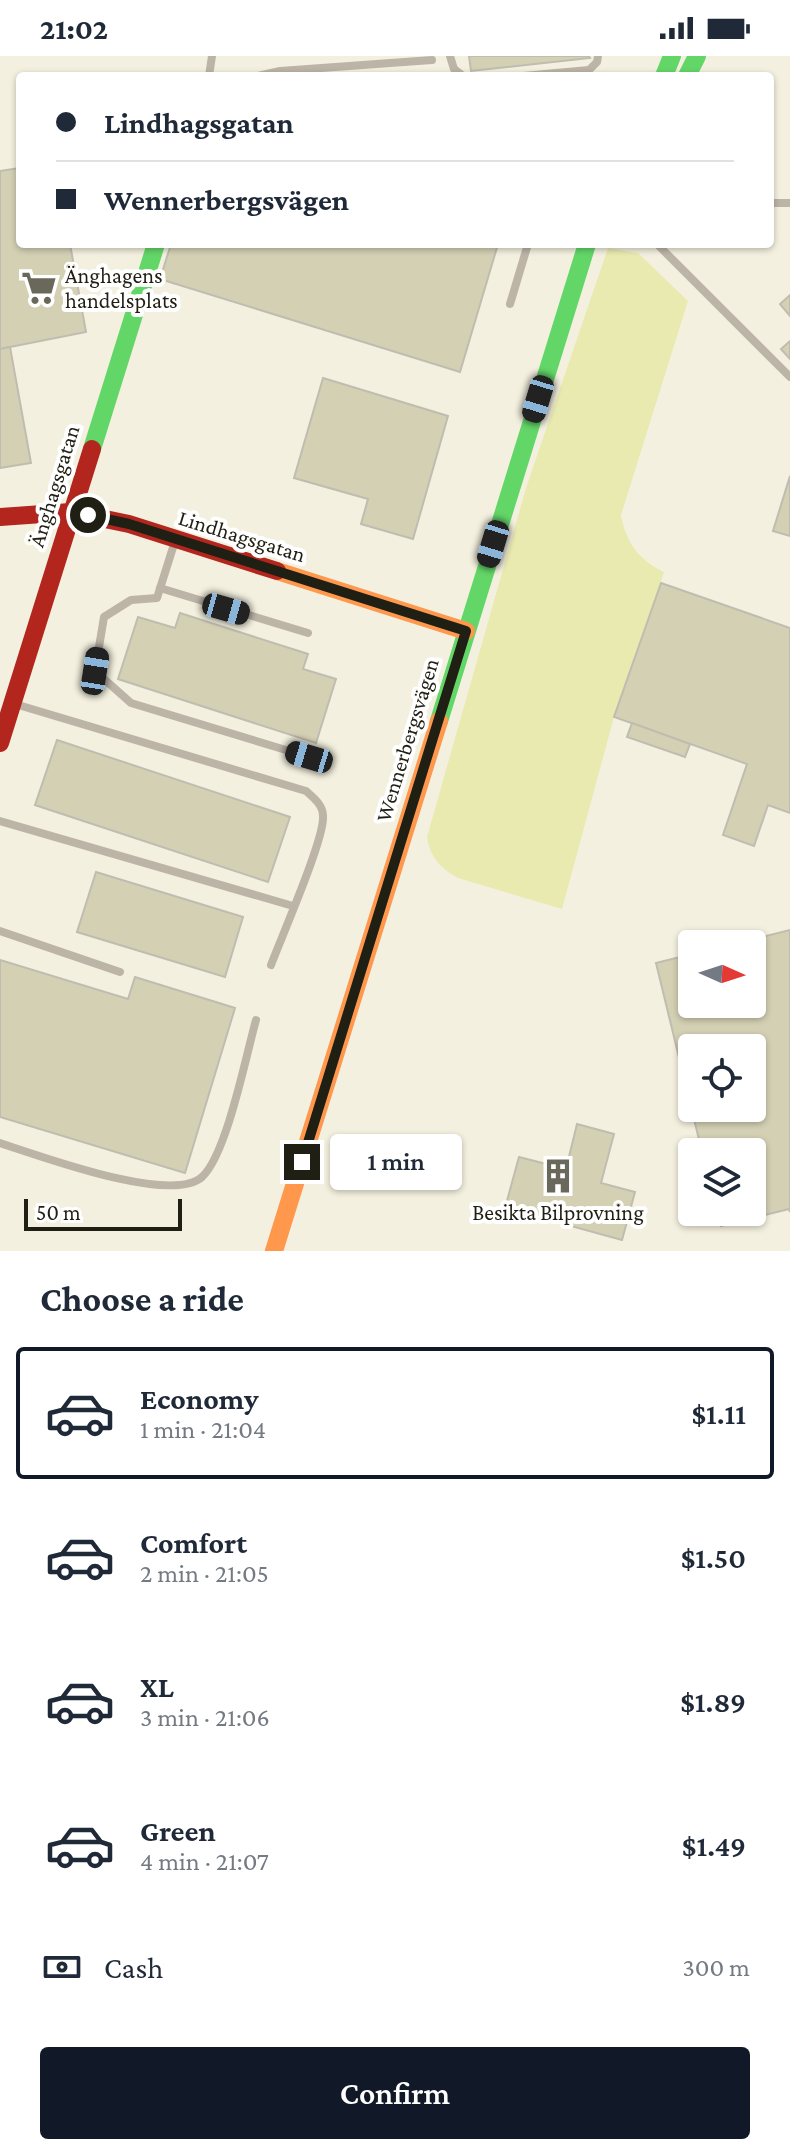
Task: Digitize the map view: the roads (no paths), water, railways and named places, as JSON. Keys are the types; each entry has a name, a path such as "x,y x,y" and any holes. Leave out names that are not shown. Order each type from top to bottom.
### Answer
{"street":[{"name":"Änghagsgatan","path":"0,743 155,248"},
{"name":"Wennerbergsvägen","path":"274,1251 586,248"},
{"name":"Lindhagsgatan","path":"0,517 71,512 129,524 466,631"}],"lane":[{"path":"567,72 589,70 597,62 598,56"},
{"path":"276,72 432,60"},
{"path":"510,304 527,248"},
{"path":"661,248 790,377"},
{"path":"175,540 157,598 131,600 104,617 95,671 131,703 309,757"},
{"path":"160,588 308,633"},
{"path":"11,703 306,791 319,802 323,817 271,965"},
{"path":"0,821 293,906"},
{"path":"0,931 120,972"},
{"path":"0,1143 119,1180 186,1185 203,1177 224,1137 256,1020"}],"place":[{"name":"Änghagens handelsplats","path":"39,288"},
{"name":"Besikta Bilprovning","path":"558,1176"}]}
